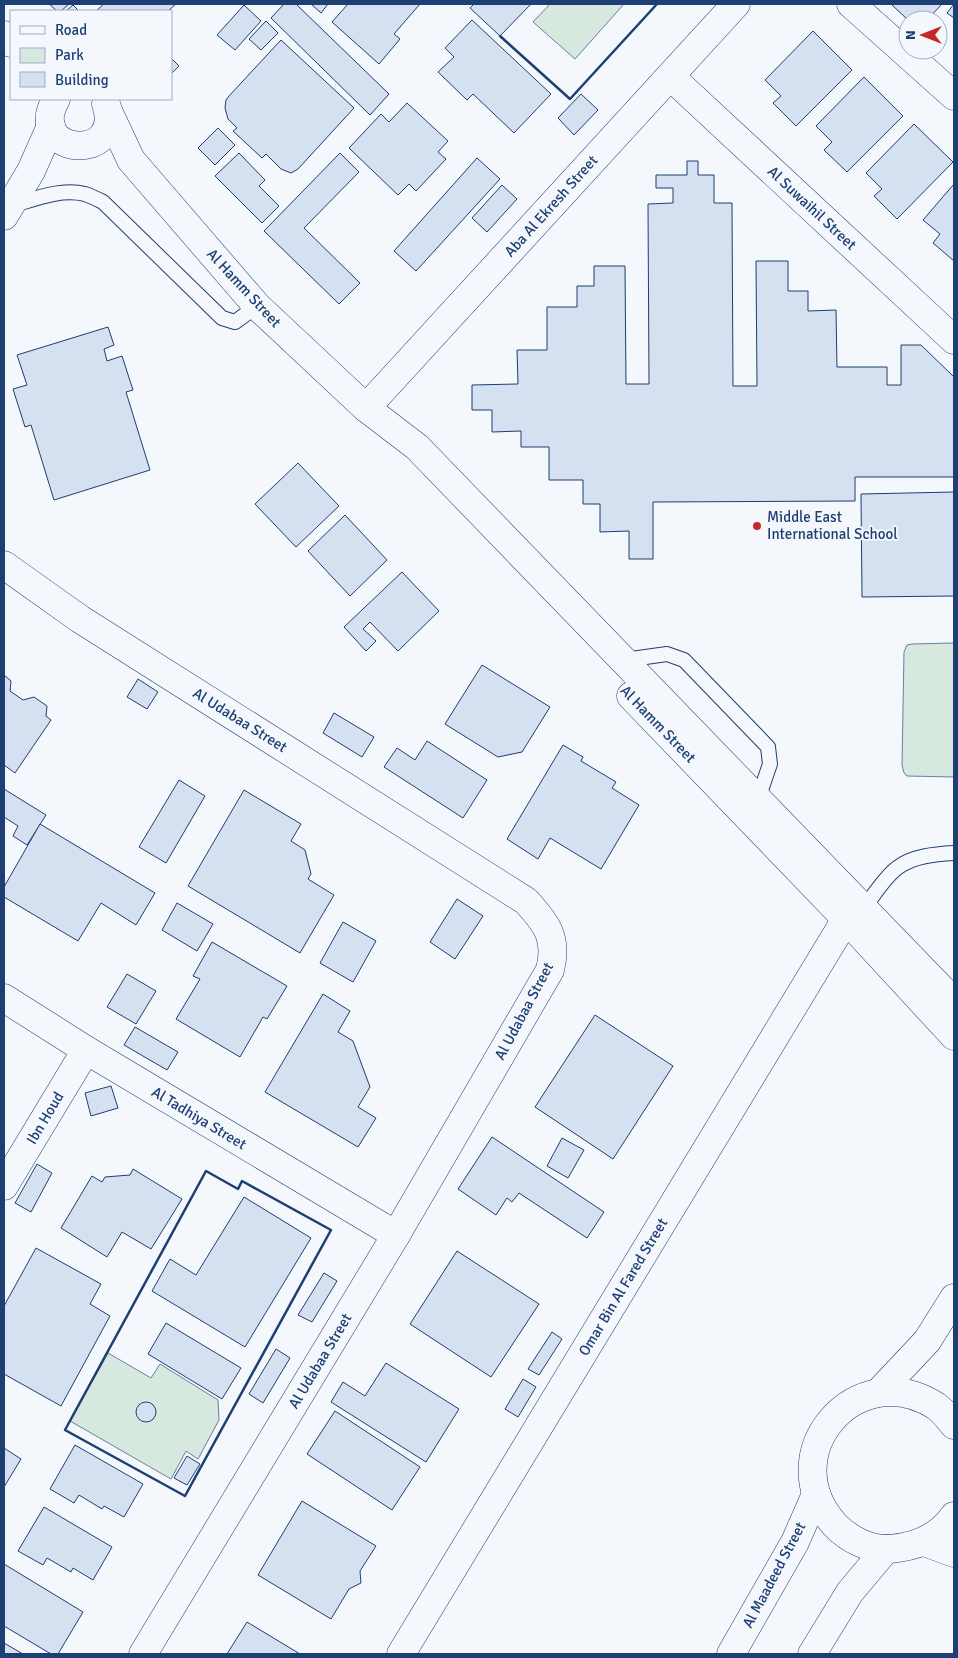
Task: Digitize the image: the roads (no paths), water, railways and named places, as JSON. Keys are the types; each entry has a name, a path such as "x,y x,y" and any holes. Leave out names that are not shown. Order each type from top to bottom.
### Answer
{"street":[{"name":"Aba Al Ekresh Street","path":"366,408 736,4"},
{"path":"851,4 951,87"},
{"name":"Al Suwaihil Street","path":"670,76 954,340"},
{"path":"7,211 31,171 51,126 49,116 55,100"},
{"path":"31,171 80,145 98,140 105,132 108,123 106,106"},
{"name":"Al Hamm Street","path":"106,106 130,160 257,306 366,408 417,447 758,799 954,1036"},
{"name":"Al Hamm Street","path":"51,126 55,135 62,141 130,160"},
{"name":"Al Hamm Street","path":"366,408 398,453 855,914 954,1002"},
{"name":"Al Udabaa Street","path":"4,565 80,619 526,901 544,921 551,937 553,957 550,970 396,1235 143,1654"},
{"name":"Omar Bin Al Fared Street","path":"400,1654 855,914"},
{"name":"Al Tadhiya Street","path":"4,998 86,1050 396,1235"},
{"name":"Ibn Houd","path":"4,1186 86,1050"},
{"path":"879,1392 927,1341 954,1298"},
{"path":"954,1425 937,1407 909,1394 879,1392 853,1401 832,1418 818,1441 812,1467 816,1494 826,1515 842,1533 863,1544 886,1549 906,1548 924,1542 939,1533 954,1516"},
{"name":"Al Maadeed Street","path":"731,1654 795,1542 816,1494"},
{"path":"924,1542 954,1553"},
{"path":"812,1654 850,1592 886,1549"}],"lane":[{"path":"7,211 46,196 68,192 86,194 103,202 222,318 235,322 257,306"},
{"path":"624,660 668,654 684,660 768,747 770,764 758,799"},
{"path":"855,914 898,867 908,861 930,855 954,853"}],"place":[{"name":"Middle East International School","path":"757,526"}]}
